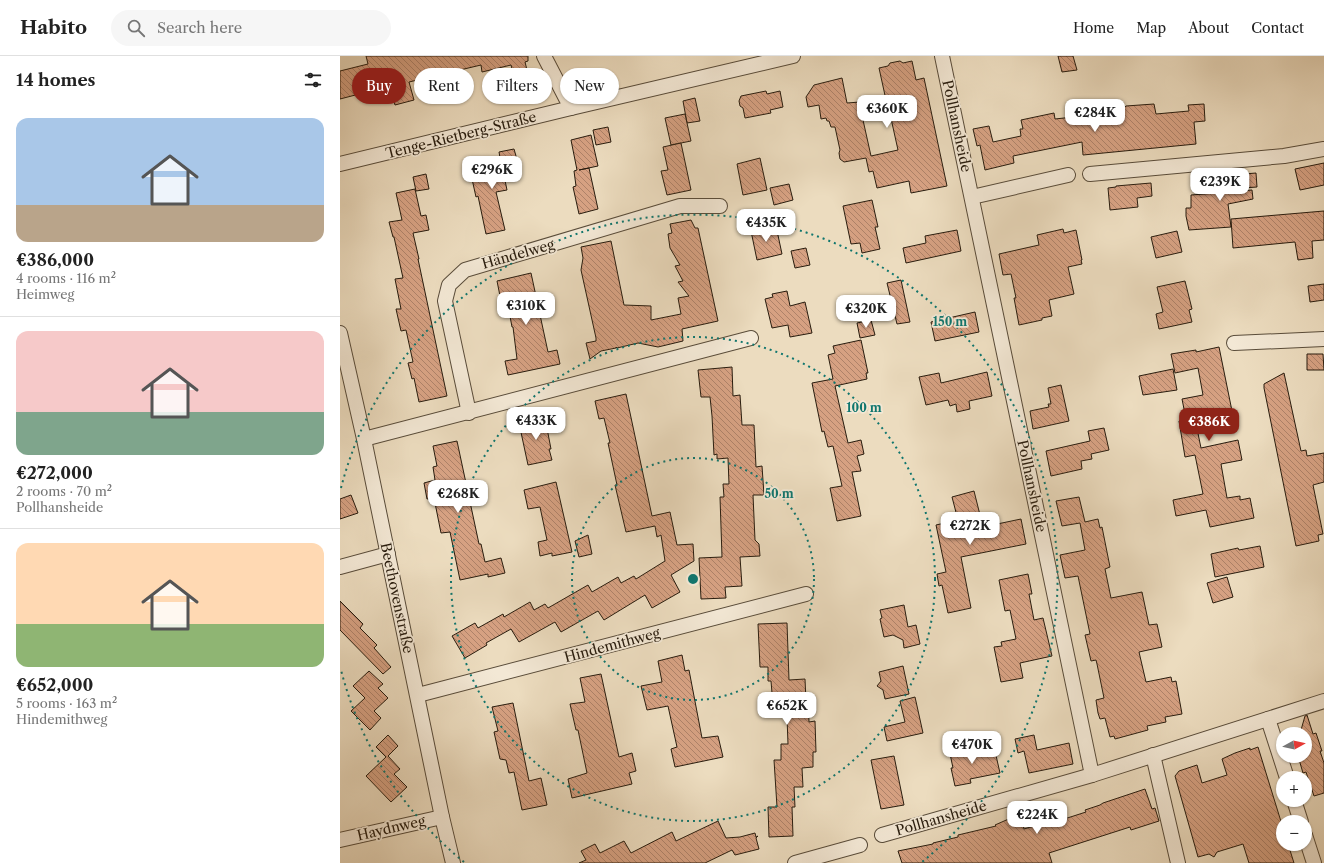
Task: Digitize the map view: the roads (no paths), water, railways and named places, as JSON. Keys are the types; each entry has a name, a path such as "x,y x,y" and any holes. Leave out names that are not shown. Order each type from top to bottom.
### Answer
{"street":[{"path":"544,56 571,108"},
{"name":"Tenge-Rietberg-Straße","path":"340,164 792,56"},
{"name":"Pollhansheide","path":"942,56 1092,775"},
{"path":"1090,174 1284,156 1324,149"},
{"path":"972,197 1068,176"},
{"name":"Händelweg","path":"469,412 445,301 449,285 465,270 680,206 720,206"},
{"name":"Beethovenstraße","path":"340,333 364,439 442,817 453,863"},
{"path":"364,439 752,338"},
{"path":"1234,343 1324,339"},
{"path":"340,567 388,554"},
{"name":"Hindemithweg","path":"418,695 806,594"},
{"name":"Pollhansheide","path":"882,835 1092,775 1324,701"},
{"path":"1268,719 1285,771"},
{"path":"1153,755 1178,863"},
{"name":"Haydnweg","path":"340,840 442,817"},
{"path":"795,863 860,845"},
{"path":"1310,851 1314,863"}]}
